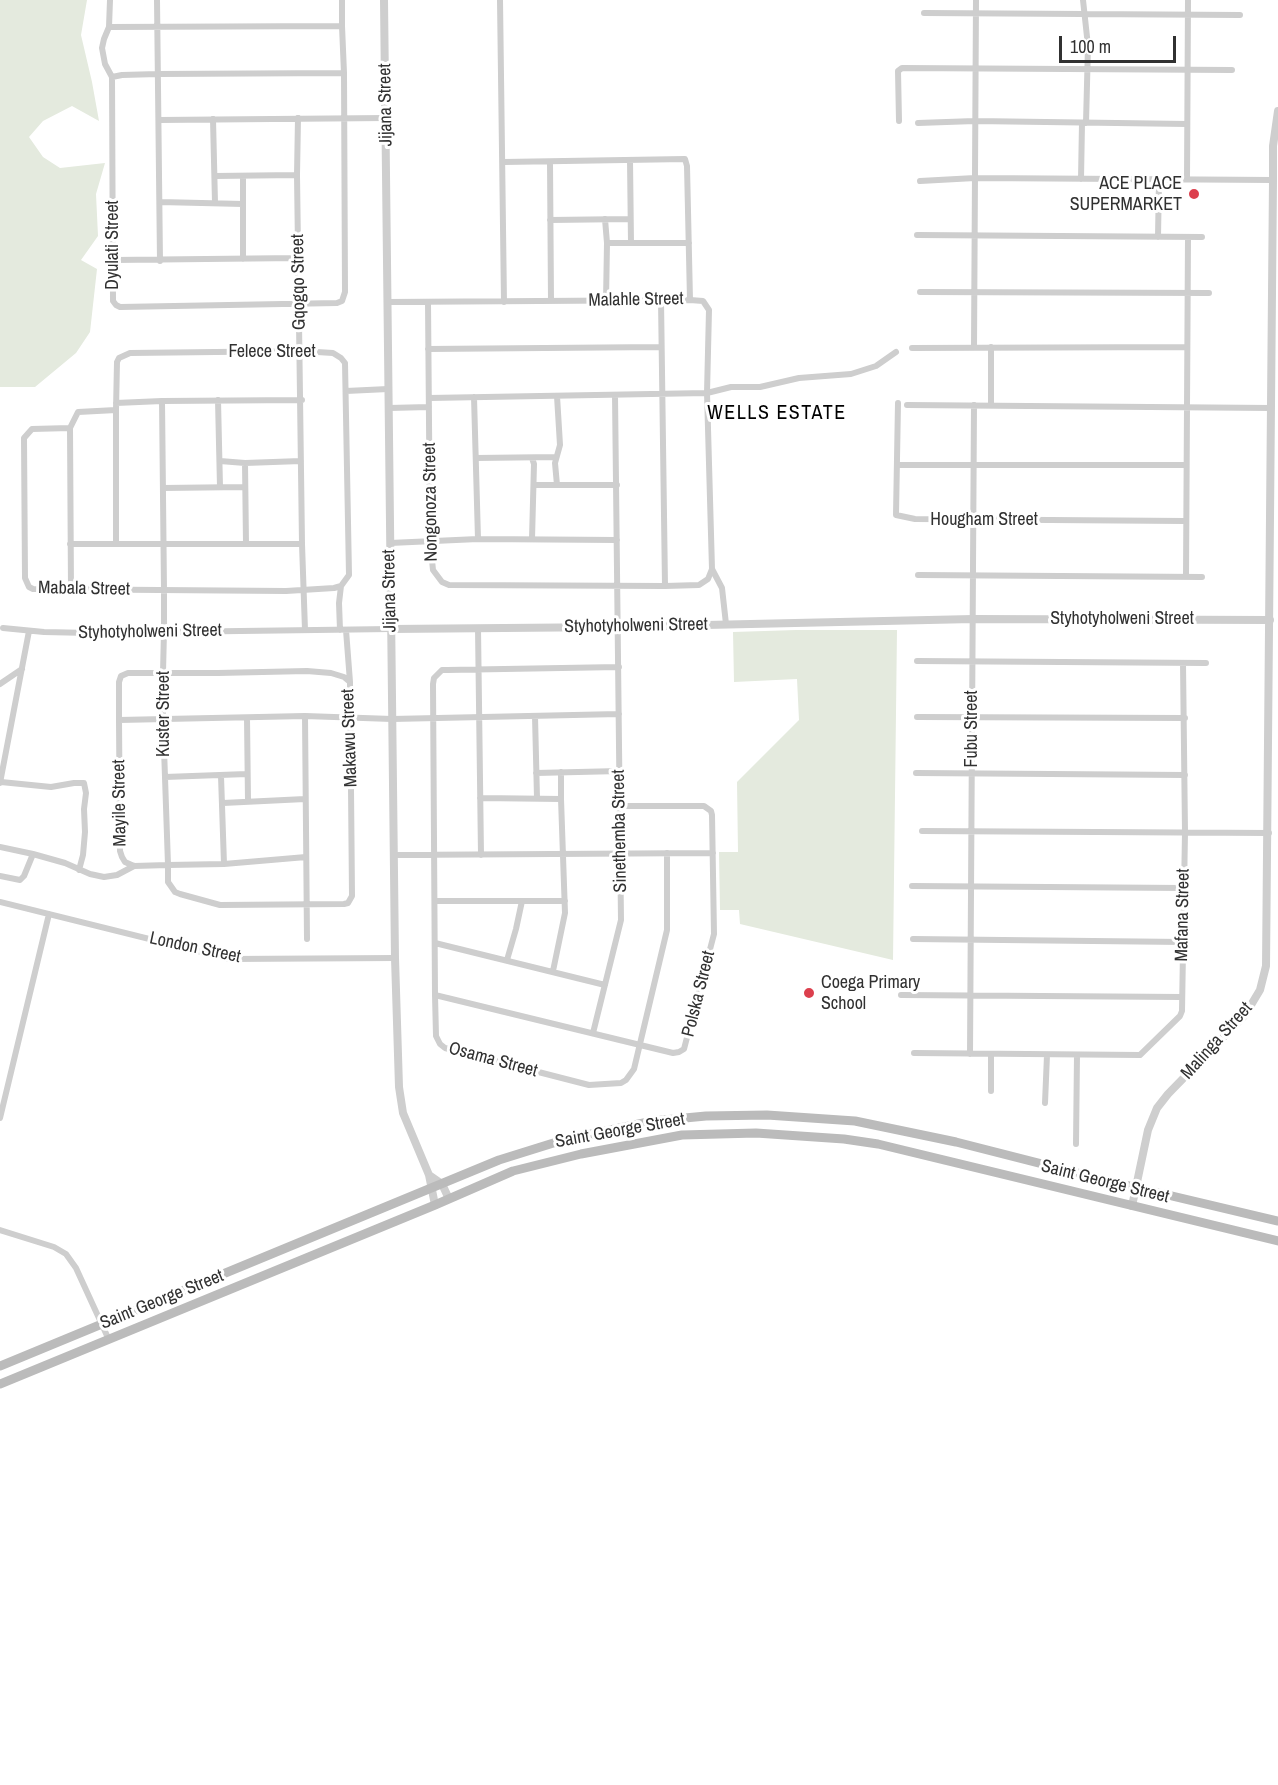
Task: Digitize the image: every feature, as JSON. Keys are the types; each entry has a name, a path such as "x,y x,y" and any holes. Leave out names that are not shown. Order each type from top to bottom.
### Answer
{"main road":[{"name":"Saint George Street","path":"0,1366 528,1150 610,1129 653,1121 767,1115 845,1120 911,1132 1278,1221"},
{"name":"Saint George Street","path":"0,1384 513,1171 581,1154 682,1135 756,1133 878,1143 1278,1241"}],"street":[{"name":"Dyulati Street","path":"110,0 109,27 102,48 105,64 112,77 113,301 120,307 342,302 345,292 345,117"},
{"path":"157,0 160,261"},
{"path":"342,0 345,117"},
{"name":"Jijana Street","path":"384,0 393,855 399,1087 402,1106 429,1175 435,1205"},
{"path":"500,0 504,162 504,302"},
{"path":"974,348 976,0"},
{"path":"1081,179 1087,69 1087,32 1083,0"},
{"path":"1187,179 1188,0"},
{"path":"924,13 1240,15"},
{"path":"109,27 342,26"},
{"path":"899,121 898,70 902,68 1232,70"},
{"path":"112,77 158,74 344,73"},
{"name":"Malinga Street","path":"1132,1206 1148,1130 1157,1108 1251,1007 1260,990 1268,956 1272,180 1273,146 1278,111"},
{"name":"Gqogqo Street","path":"298,118 298,258 305,630"},
{"path":"159,120 386,118"},
{"path":"213,119 215,203"},
{"path":"918,123 975,121 1187,124"},
{"path":"504,162 685,159 690,300"},
{"path":"630,160 631,243"},
{"path":"550,162 551,301"},
{"path":"215,176 297,175"},
{"path":"243,177 243,259"},
{"path":"920,181 975,178 1272,180"},
{"path":"1158,237 1159,179"},
{"path":"160,202 243,204"},
{"path":"550,219 630,219"},
{"path":"605,219 606,300"},
{"path":"917,236 1202,237"},
{"path":"1186,577 1188,237"},
{"path":"607,243 689,243"},
{"path":"114,260 298,258"},
{"path":"920,292 1209,293"},
{"path":"661,300 665,586 699,585 708,579 711,569"},
{"name":"Malahle Street","path":"388,302 703,301 709,310 707,393 711,569"},
{"name":"Nongonoza Street","path":"428,302 430,540 433,570 442,582 449,585 665,586"},
{"path":"428,349 661,347"},
{"path":"991,347 991,405"},
{"path":"912,348 1187,348"},
{"name":"Felece Street","path":"116,543 117,360 130,353 301,351 333,353 345,363 349,575 341,586 339,603 350,682"},
{"path":"429,398 707,393 731,387 760,387 799,378 851,374 876,366 896,352"},
{"path":"346,391 388,389"},
{"name":"Sinethemba Street","path":"593,1033 621,920 615,395"},
{"path":"557,396 560,445 556,457 557,485"},
{"path":"474,397 478,539"},
{"path":"218,400 220,487"},
{"path":"71,590 70,428 78,412 162,401 302,400"},
{"name":"Kuster Street","path":"162,401 163,719 168,882 180,894 220,905 306,904"},
{"name":"Hougham Street","path":"898,404 896,515 915,519 1185,521"},
{"path":"907,405 1271,408"},
{"name":"Fubu Street","path":"970,1054 974,405"},
{"path":"389,408 429,407"},
{"name":"Mabala Street","path":"70,428 32,429 26,434 23,442 26,581 29,587 71,590 304,590"},
{"path":"476,458 556,457"},
{"path":"532,458 534,485 532,539"},
{"path":"220,461 245,463 301,461"},
{"path":"245,463 246,544"},
{"path":"898,465 1185,465"},
{"path":"534,485 616,485"},
{"path":"163,488 244,487"},
{"path":"390,543 478,539 617,540"},
{"path":"70,544 302,544"},
{"path":"711,569 723,588 726,624"},
{"path":"918,575 1202,577"},
{"path":"304,590 341,586"},
{"name":"Styhotyholweni Street","path":"3,628 90,633 617,627 973,619 1270,620"},
{"path":"478,628 481,855"},
{"path":"28,630 0,783 51,788 84,783 86,793 83,855 79,870"},
{"path":"917,661 1206,663"},
{"name":"Mafana Street","path":"914,1053 1140,1055 1180,1016 1185,832 1183,663"},
{"path":"480,669 619,667"},
{"path":"0,684 22,669"},
{"name":"Osama Street","path":"480,669 447,670 437,674 433,684 436,1036 442,1046 589,1085 621,1083 631,1076 668,926 667,853"},
{"name":"Makawu Street","path":"163,673 326,672 344,677 350,682 352,896 348,903 344,904 306,904"},
{"name":"Mayile Street","path":"163,673 125,673 119,682 120,851 125,862 134,866 224,864 306,857"},
{"path":"119,720 619,714"},
{"path":"535,716 537,798"},
{"path":"247,717 248,801"},
{"path":"304,717 307,939"},
{"path":"917,717 1185,718"},
{"path":"536,773 620,771"},
{"path":"553,971 565,913 561,772"},
{"path":"916,773 1185,776"},
{"path":"165,777 247,774"},
{"path":"221,776 224,864"},
{"path":"480,798 561,799"},
{"path":"223,803 305,799"},
{"name":"Polska Street","path":"435,994 673,1053 679,1052 686,1046 714,934 713,819 708,808 704,806 619,806"},
{"path":"922,831 1269,833"},
{"path":"0,847 65,863 104,878 134,866"},
{"path":"393,855 713,853"},
{"path":"0,876 20,880 33,854"},
{"path":"912,886 1183,888"},
{"path":"435,901 565,901"},
{"path":"507,960 522,901"},
{"name":"London Street","path":"0,902 238,960 395,958"},
{"path":"0,1118 50,914"},
{"path":"913,939 1183,942"},
{"path":"435,943 605,985"},
{"path":"901,995 1182,997"},
{"path":"991,1054 991,1091"},
{"path":"1045,1103 1047,1055"},
{"path":"1076,1144 1077,1055"},
{"path":"429,1175 442,1184 449,1199"},
{"path":"0,1230 54,1247 66,1254 74,1264 108,1340"}],"shaded area":[{"path":"0,0 87,0 81,35 99,121 72,106 43,121 29,137 43,157 60,168 105,163 96,194 98,236 81,260 97,269 90,332 76,353 35,387 0,387"},
{"path":"897,630 893,960 740,924 739,910 720,910 719,852 738,852 737,782 799,720 797,679 734,682 733,632"}],"place":[{"name":"ACE PLACE SUPERMARKET","path":"1194,194"},
{"name":"Coega Primary School","path":"809,993"}],"district":[{"name":"WELLS ESTATE","path":"777,414"}]}
